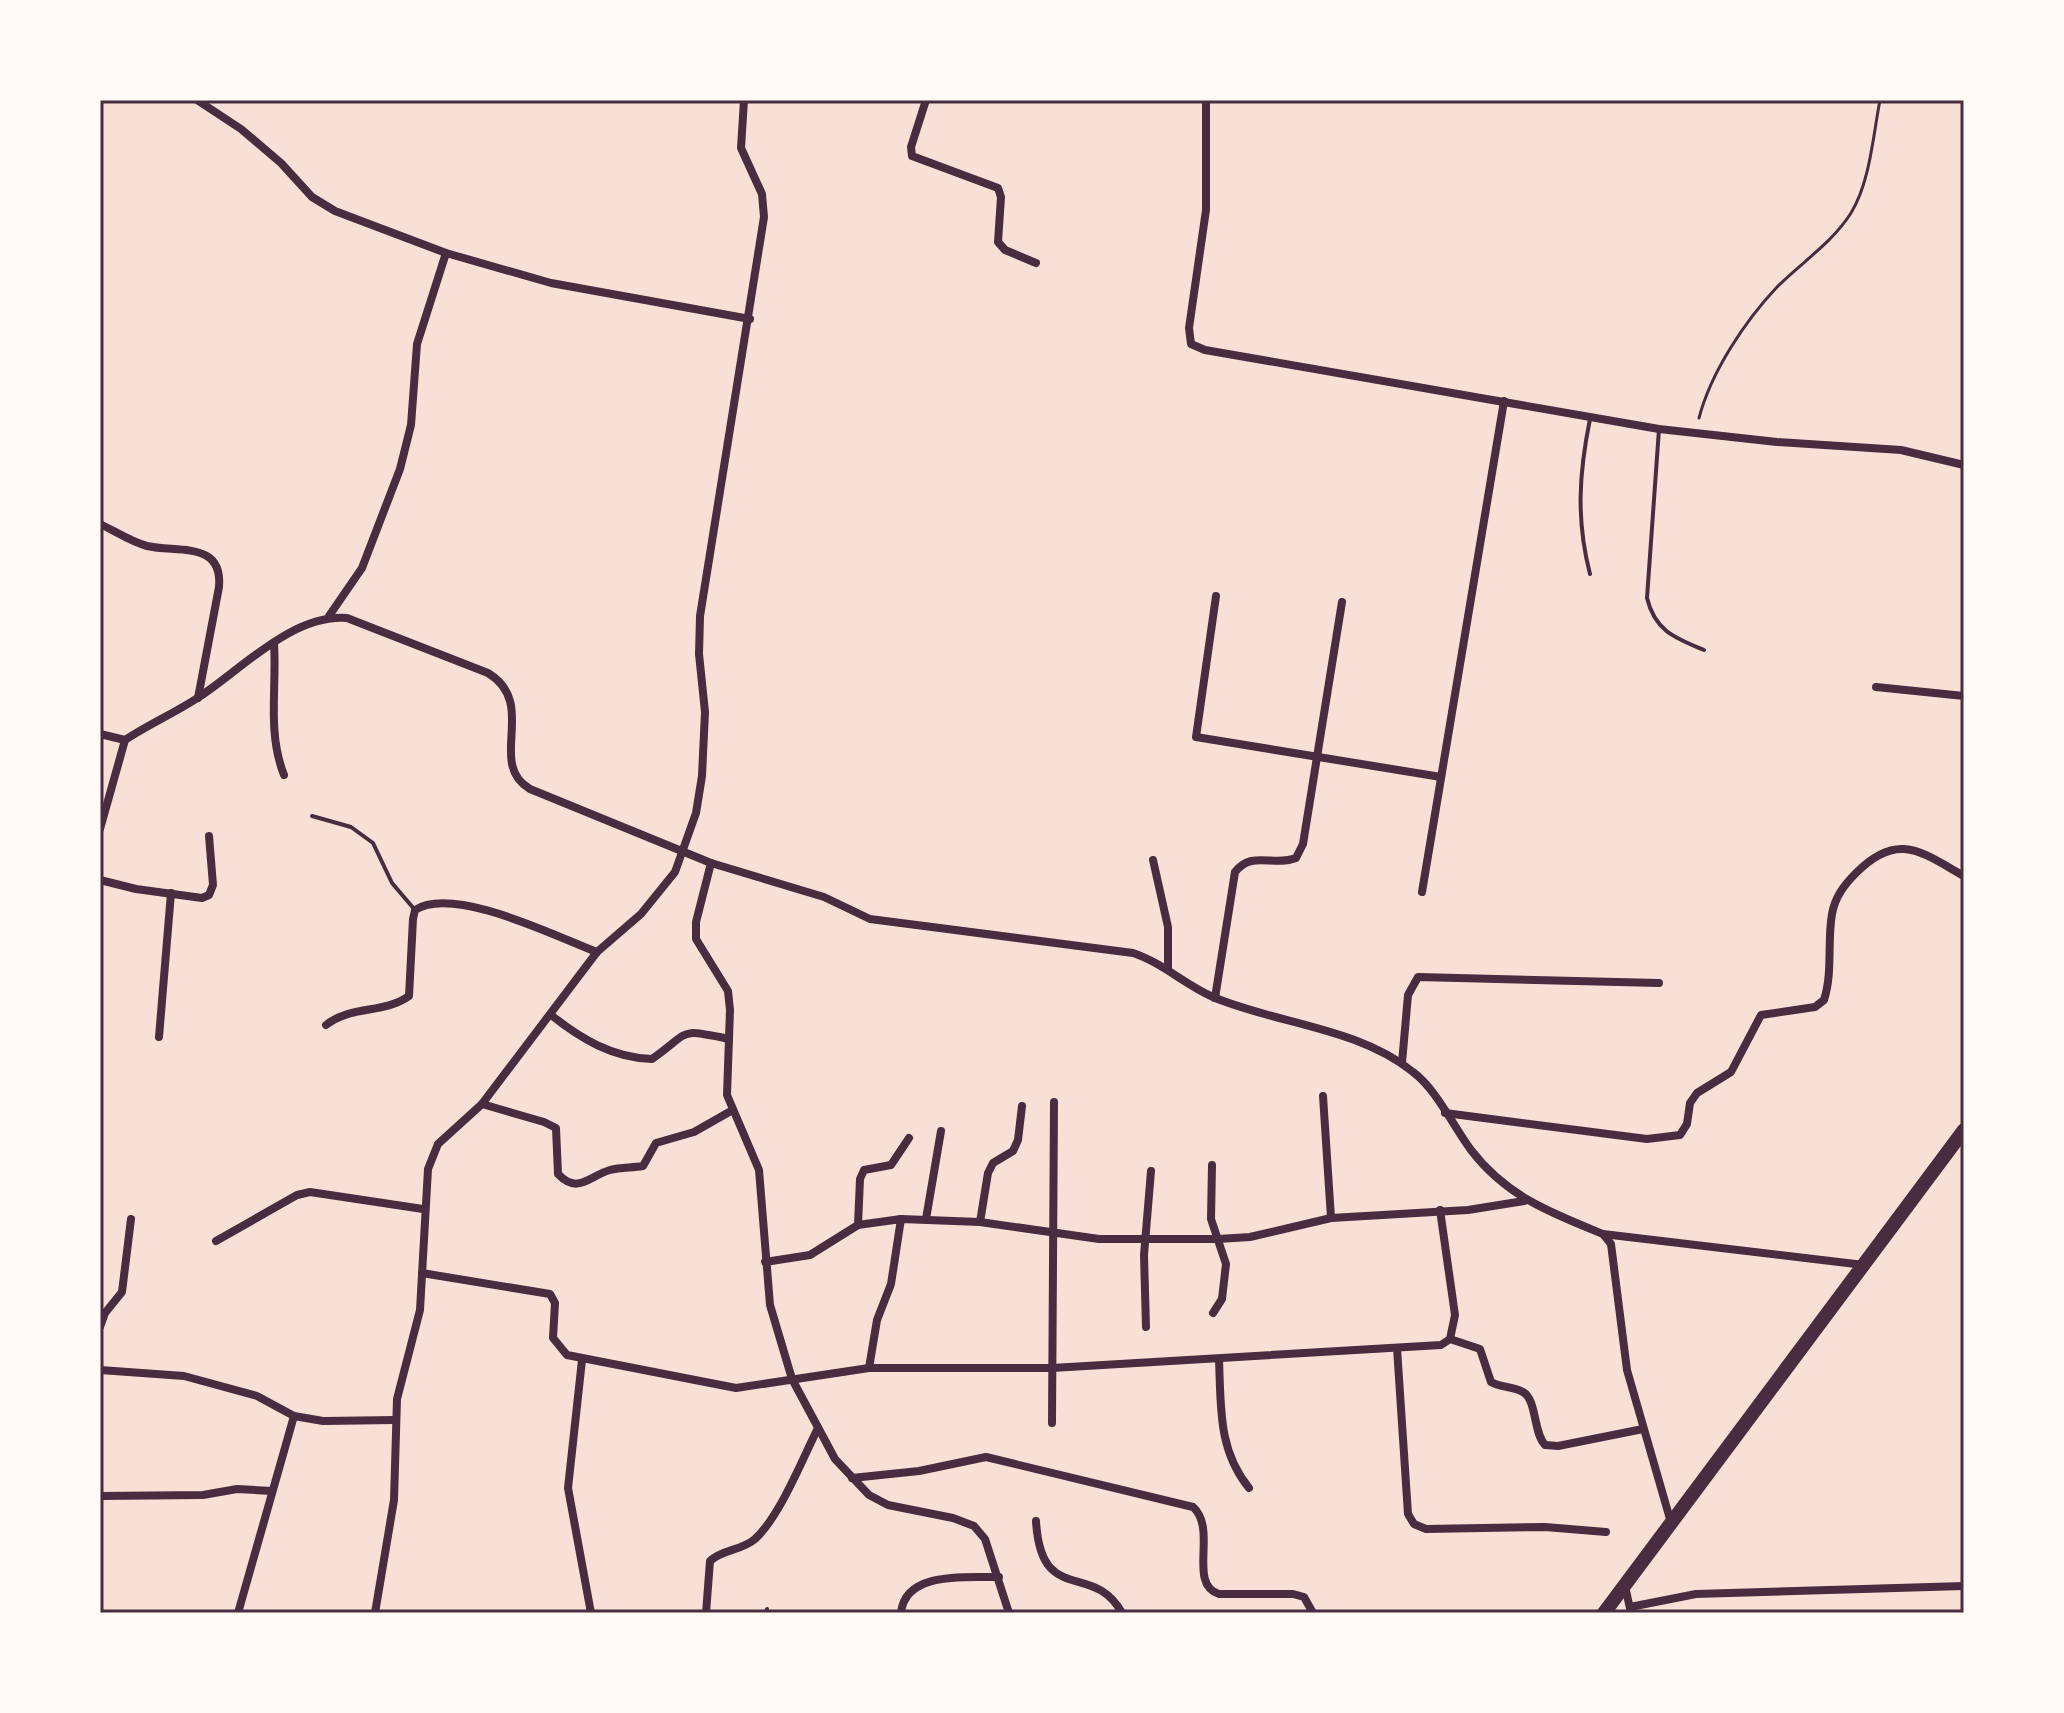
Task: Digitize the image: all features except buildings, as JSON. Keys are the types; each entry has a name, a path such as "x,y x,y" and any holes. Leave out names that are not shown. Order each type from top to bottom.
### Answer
{"main road":[{"path":"1604,1613 1670,1519 1964,1130"}],"street":[{"path":"197,100 241,129 281,163 312,197 335,211 446,253 551,283 750,319"},
{"path":"375,1613 394,1500 398,1452 395,1420 420,1310 423,1209 428,1169 438,1144 482,1104 597,952 664,890 683,852 696,813 702,776 705,712 699,654 700,616 764,217 762,194 741,148 744,100"},
{"path":"926,100 911,147 912,156 998,188 1001,197 998,242 1005,250 1036,263"},
{"path":"1206,100 1206,210 1189,328 1191,344 1205,350 1659,429 1901,450 1964,465"},
{"path":"100,829 125,740 153,720 198,698 274,643 329,616 362,568 400,469 411,425 417,344 446,253"},
{"path":"1422,892 1504,401"},
{"path":"100,524 146,546 201,553 215,561 220,572 219,587 198,698"},
{"path":"1216,596 1194,729 1196,737 1317,760 1441,777"},
{"path":"1215,998 1235,872 1243,862 1256,859 1287,861 1296,858 1303,844 1342,602"},
{"path":"329,616 347,618 502,681 510,695 511,768 516,781 683,852 824,897 870,919 1133,953 1168,969 1215,998 1318,1029 1402,1063 1417,1075 1473,1153 1524,1201 1603,1234 1864,1265"},
{"path":"274,643 272,735 284,775"},
{"path":"1876,687 1964,696"},
{"path":"100,734 125,740"},
{"path":"100,880 116,886 202,898 209,895 213,885 209,836"},
{"path":"1445,1113 1647,1139 1680,1135 1687,1124 1690,1103 1697,1093 1731,1072 1761,1015 1815,1007 1824,1000 1836,898 1870,859 1886,850 1901,848 1918,851 1964,876"},
{"path":"1153,860 1168,927 1168,969"},
{"path":"711,863 696,922 696,939 728,991 727,1095 731,1111 753,1150 759,1170 770,1305 792,1379 835,1459 869,1495 888,1505 953,1518 974,1526 985,1539 1009,1613"},
{"path":"159,1037 171,893"},
{"path":"326,1025 351,1011 399,1003 409,996 415,910 434,903 479,909 597,952"},
{"path":"1402,1063 1408,995 1418,977 1595,984 1659,983"},
{"path":"551,1015 580,1038 640,1059 652,1059 675,1037 687,1032 729,1039"},
{"path":"1323,1096 1331,1218"},
{"path":"1052,1423 1054,1102"},
{"path":"482,1104 556,1128 558,1174 565,1182 579,1185 606,1171 643,1166 656,1143 694,1132 731,1111"},
{"path":"980,1222 988,1173 993,1163 1013,1151 1018,1140 1022,1106"},
{"path":"926,1219 941,1131"},
{"path":"858,1225 860,1179 864,1170 891,1165 909,1138"},
{"path":"1212,1165 1211,1219 1226,1264 1225,1288 1213,1313"},
{"path":"1146,1327 1145,1241 1151,1171"},
{"path":"216,1241 297,1195 310,1192 423,1209"},
{"path":"765,1262 810,1255 858,1225 901,1219 980,1222 1055,1234 1145,1241 1218,1239 1250,1237 1331,1218 1500,1207 1524,1201"},
{"path":"422,1273 550,1294 555,1303 553,1338 567,1355 736,1388 869,1368 1052,1368 1397,1348 1441,1345 1450,1339 1455,1315 1440,1210"},
{"path":"100,1327 105,1313 122,1292 131,1219"},
{"path":"869,1368 877,1320 891,1284 901,1219"},
{"path":"1603,1234 1611,1244 1620,1330 1643,1429 1670,1519"},
{"path":"1450,1339 1480,1349 1491,1382 1523,1392 1528,1398 1538,1438 1545,1445 1558,1446 1643,1429"},
{"path":"1397,1348 1408,1514 1414,1524 1426,1529 1545,1527 1606,1532"},
{"path":"1219,1359 1223,1438 1233,1469 1249,1488"},
{"path":"582,1360 568,1488 591,1613"},
{"path":"100,1370 184,1376 221,1384 257,1396 294,1416 323,1421 395,1420"},
{"path":"238,1613 294,1416"},
{"path":"706,1613 710,1561 718,1554 754,1540 767,1525 818,1428"},
{"path":"852,1478 919,1471 986,1457 1193,1507 1201,1514 1204,1523 1204,1581 1210,1590 1219,1594 1293,1594 1304,1597 1313,1613"},
{"path":"100,1496 203,1495 237,1489 272,1491"},
{"path":"1036,1521 1040,1556 1047,1566 1063,1578 1099,1589 1115,1599 1122,1613"},
{"path":"901,1613 909,1594 922,1584 999,1577"},
{"path":"1625,1585 1631,1610 1696,1594 1964,1586"}],"lane":[{"path":"1590,416 1579,471 1578,502 1581,538 1590,574"},
{"path":"1659,429 1647,598 1651,617 1662,631 1704,650"},
{"path":"312,816 351,827 373,843 392,883 415,910"}],"path":[{"path":"1695,434 1713,381 1752,319 1777,287 1837,233 1853,211 1862,188 1880,100"}]}
